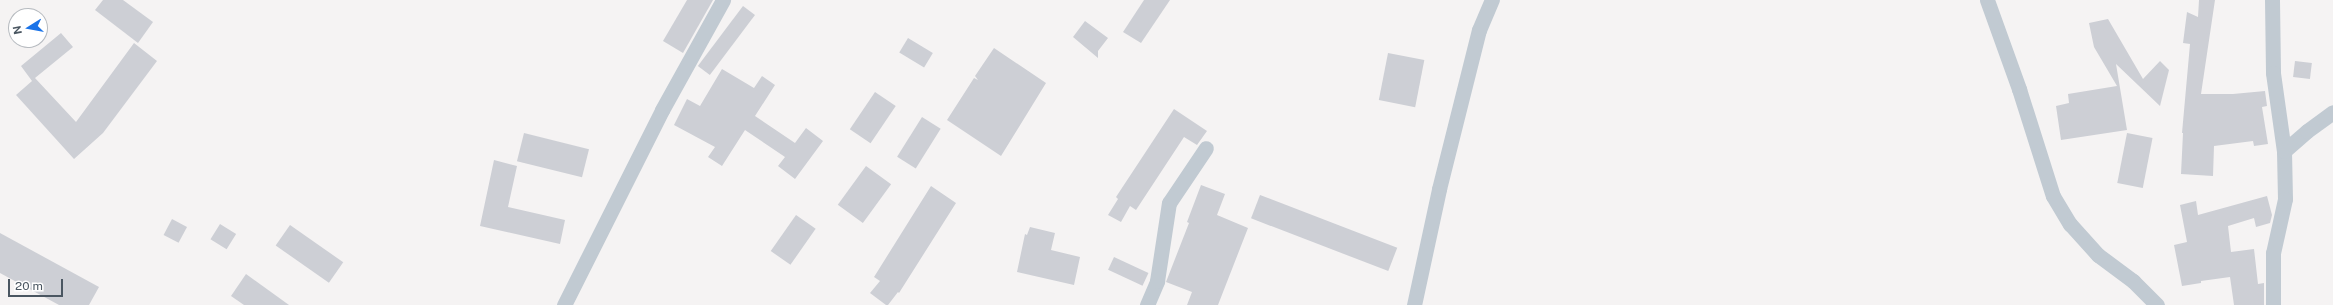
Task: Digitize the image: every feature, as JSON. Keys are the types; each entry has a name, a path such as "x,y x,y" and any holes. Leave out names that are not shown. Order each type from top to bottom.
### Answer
{"street":[{"path":"564,305 662,110 723,0"},
{"path":"1414,305 1439,189 1478,30 1492,0"},
{"path":"1987,0 2019,89 2053,196 2070,224 2098,255 2133,281 2157,305"},
{"path":"2272,0 2273,73 2284,151 2285,199 2273,253 2274,305"},
{"path":"2284,151 2307,131 2333,112"},
{"path":"1147,305 1157,281 1169,203 1206,148"}],"building":[{"path":"103,0 123,0 153,22 138,43 95,10"},
{"path":"687,0 713,0 683,53 663,41"},
{"path":"1144,0 1170,0 1141,43 1123,32"},
{"path":"2199,0 2215,0 2201,94 2233,94 2265,91 2267,106 2262,107 2268,144 2254,146 2253,141 2214,146 2213,176 2181,174 2182,133 2190,44 2183,43 2187,12 2198,17"},
{"path":"743,6 755,15 710,75 698,66"},
{"path":"2108,19 2143,79 2160,61 2169,70 2160,106 2116,64 2127,130 2061,140 2056,106 2069,103 2068,94 2117,86 2094,47 2089,23"},
{"path":"1085,21 1108,38 1098,51 1098,58 1073,37"},
{"path":"61,33 73,47 35,78 76,122 134,43 157,61 103,133 74,159 16,95 32,81 21,66 43,48 48,48 48,44"},
{"path":"908,38 933,53 924,68 899,53"},
{"path":"994,48 1046,83 1001,156 947,120 974,78 978,80 975,76"},
{"path":"1388,53 1424,60 1415,107 1379,100"},
{"path":"2295,61 2312,63 2310,79 2293,77"},
{"path":"722,69 754,88 762,76 775,85 755,116 795,143 806,128 823,141 795,179 778,166 785,157 745,130 722,166 708,157 715,147 674,125 687,99 700,106"},
{"path":"875,92 896,106 871,143 850,129"},
{"path":"1174,109 1207,131 1197,145 1184,137 1136,210 1130,206 1121,222 1108,215 1118,199 1116,197"},
{"path":"922,117 941,129 916,169 897,157"},
{"path":"524,133 589,149 582,177 517,161"},
{"path":"2127,133 2153,138 2143,188 2117,183"},
{"path":"494,160 517,166 508,207 565,220 560,244 480,226"},
{"path":"866,166 891,184 863,223 838,205"},
{"path":"1201,185 1225,194 1217,215 1248,228 1218,305 1187,305 1192,292 1166,282 1189,223 1187,222"},
{"path":"931,186 956,203 899,293 898,292 888,305 886,305 870,293 880,281 874,277"},
{"path":"1260,195 1397,248 1388,271 1251,218"},
{"path":"2267,196 2272,215 2270,223 2256,227 2254,218 2228,226 2231,252 2254,249 2258,284 2264,283 2264,305 2234,305 2230,277 2201,281 2201,283 2182,286 2174,245 2187,242 2180,205 2196,201 2198,215"},
{"path":"796,215 816,229 790,265 771,251"},
{"path":"172,219 187,227 179,243 164,235"},
{"path":"220,224 236,234 227,249 210,239"},
{"path":"290,225 343,262 329,283 276,245"},
{"path":"1030,227 1055,233 1051,250 1080,257 1074,285 1017,272 1025,234 1027,235"},
{"path":"0,233 99,287 89,305 59,305 0,273"},
{"path":"1114,257 1148,273 1143,286 1108,270"},
{"path":"246,274 289,305 244,305 231,296"}]}
